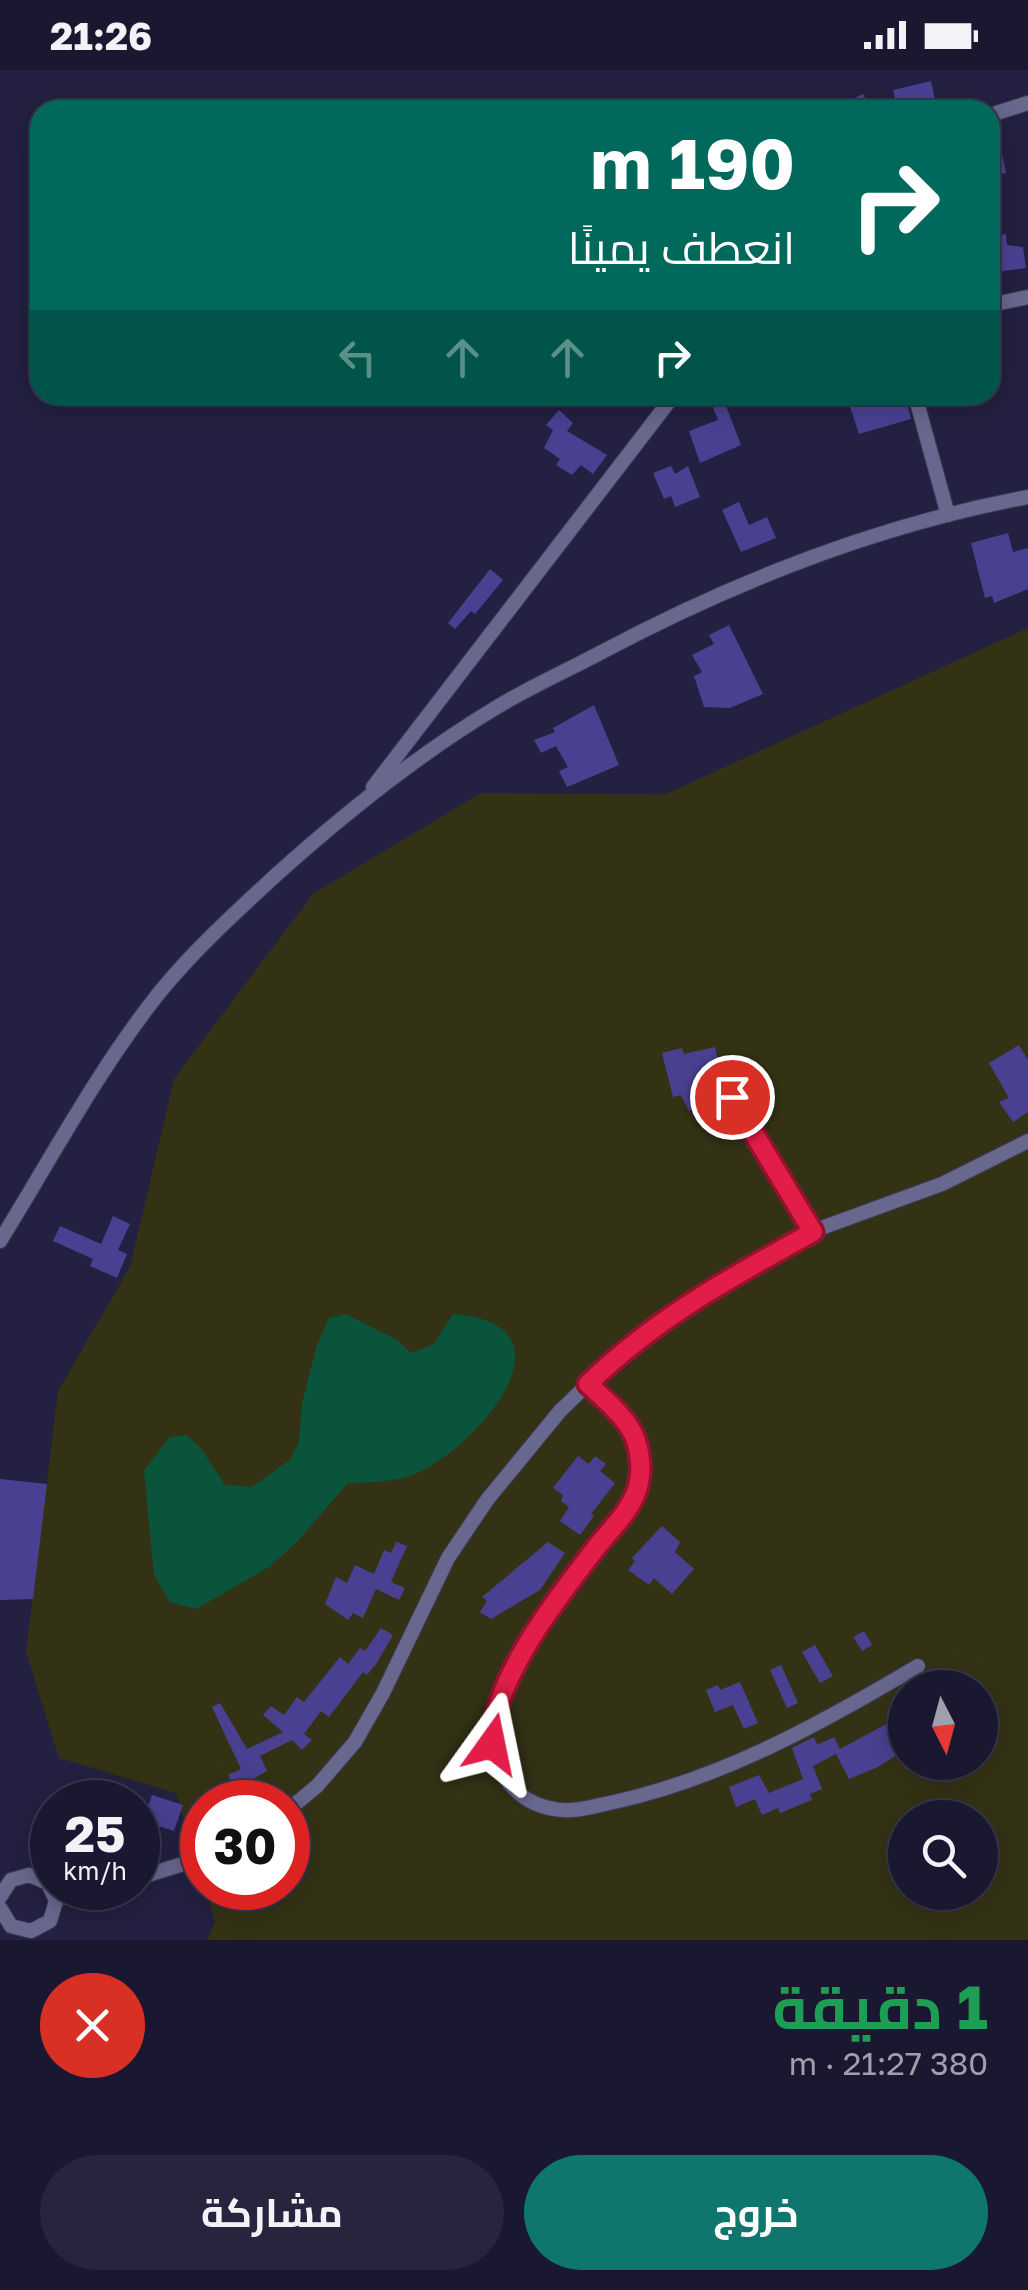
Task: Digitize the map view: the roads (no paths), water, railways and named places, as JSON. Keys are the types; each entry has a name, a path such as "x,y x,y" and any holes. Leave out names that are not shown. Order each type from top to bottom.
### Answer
{"street":[{"path":"1000,112 1028,103"},
{"path":"1000,303 1028,297"},
{"path":"365,798 666,405"},
{"path":"918,405 948,515"},
{"path":"0,1240 94,1084 160,993 218,929 365,798 500,705 688,606 821,552 948,515 1028,497"},
{"path":"732,1097 813,1232"},
{"path":"310,1792 356,1742 464,1533 518,1461 588,1384 635,1341 688,1302 813,1232 942,1184 1028,1142"},
{"path":"588,1384 631,1429 640,1463 639,1482 624,1516 534,1634 496,1712 493,1752 501,1772 520,1795 556,1810 577,1810 675,1786 789,1739 918,1666"},
{"path":"0,1864 9,1882"},
{"path":"0,1897 9,1882 30,1876"},
{"path":"0,1908 9,1924 23,1935 46,1925 54,1910"}]}
